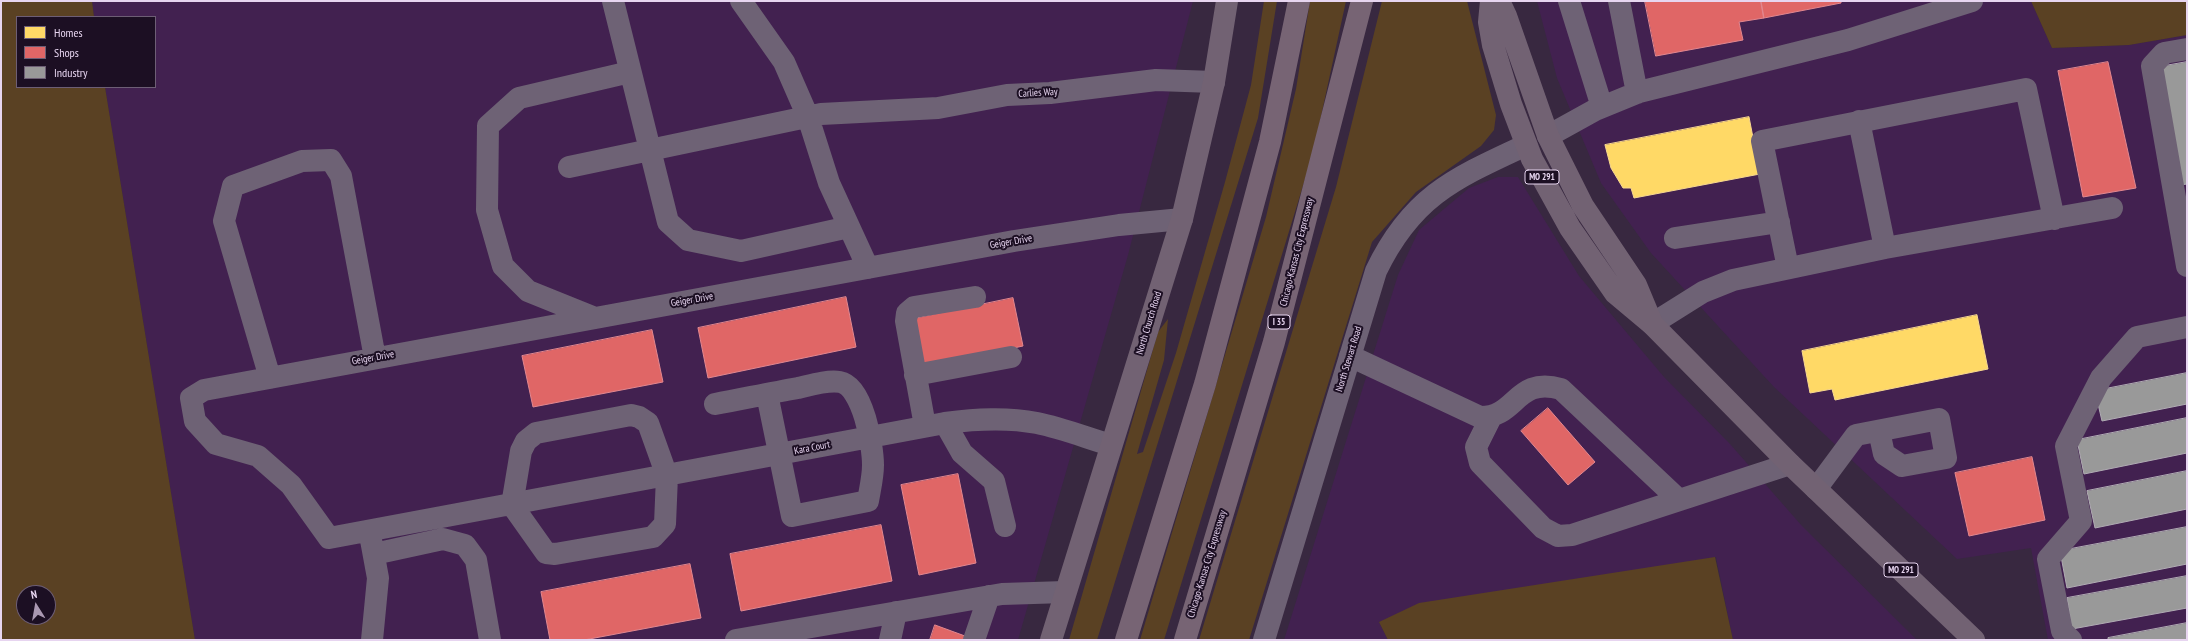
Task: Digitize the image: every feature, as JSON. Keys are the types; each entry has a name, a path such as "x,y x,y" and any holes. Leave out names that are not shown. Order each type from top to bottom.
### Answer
{"highway":[{"path":"1126,640 1205,384 1270,142 1299,1"},
{"name":"Chicago-Kansas City Expressway","path":"1184,640 1274,342 1362,1"}],"main road":[{"name":"North Church Road","path":"1051,640 1182,220 1214,82 1227,1"},
{"name":"MO 291","path":"1491,1 1489,22 1493,45 1511,104 1526,145 1558,207 1594,263 1616,293 1652,324 1790,464 1974,640"},
{"name":"MO 291","path":"1499,1 1506,16 1548,136 1583,206 1636,285 1652,324"}],"street":[{"path":"613,1 668,222 688,240 741,251 850,228"},
{"path":"741,1 784,62 808,116 829,183 868,268"},
{"path":"1569,1 1602,107"},
{"path":"1619,1 1637,93"},
{"path":"1548,136 1602,107 1637,93 1848,40 1972,1"},
{"path":"2187,49 2164,53 2152,66 2187,266"},
{"path":"595,318 528,291 503,266 487,210 488,126 519,98 630,72"},
{"name":"Carlies Way","path":"569,167 821,114 938,108 1007,95 1050,93 1156,80 1214,82"},
{"path":"1788,268 1762,141 2026,90 2054,218"},
{"path":"1859,122 1885,248"},
{"name":"North Stewart Road","path":"1264,640 1376,271 1387,248 1401,227 1418,207 1437,191 1484,165 1526,145"},
{"path":"270,378 224,221 233,186 302,161 331,160 342,176 375,358"},
{"path":"1652,324 1703,292 1733,280 1885,248 2112,208"},
{"name":"Geiger Drive","path":"204,390 1021,240 1119,225 1182,220"},
{"path":"1675,238 1779,222"},
{"path":"975,297 914,308 907,313 906,321 915,375 935,424 962,453 994,481 1005,526"},
{"path":"2071,640 2062,631 2048,559 2081,521 2066,446 2101,378 2136,337 2187,327"},
{"path":"1350,356 1480,417 1491,417 1506,409 1529,388 1549,385 1561,388 1679,500"},
{"path":"915,375 1011,357"},
{"path":"715,404 825,382 840,382 850,386 856,394 871,437 873,466 868,501 792,516 767,394"},
{"name":"Kara Court","path":"204,390 190,398 195,421 216,444 258,456 291,486 329,538 512,506 935,424 974,419 1006,419 1038,423 1111,445"},
{"path":"631,415 639,417 648,423 667,476 665,524 652,536 556,554 546,553 512,506 521,451 526,441 536,433 631,415"},
{"path":"1491,417 1476,447 1480,463 1543,528 1558,536 1572,535 1790,464"},
{"path":"1816,489 1856,435 1940,419 1946,458 1902,466 1884,454 1879,431"},
{"path":"370,531 378,578 372,640"},
{"path":"374,554 442,539 465,545 476,560 490,640"},
{"path":"736,640 760,638 896,612 1002,594 1065,592"},
{"path":"974,640 989,596"},
{"path":"890,640 896,612"}],"shaded area":[{"path":"1,1 92,1 94,16 16,16 16,88 105,88 195,640 1,640"},
{"path":"92,1 1193,1 1128,255 1018,640 195,640 105,88 156,88 156,16 94,16"},
{"path":"1264,1 1277,1 1258,118 1097,640 1069,640 1158,332 1168,319 1164,360 1137,454 1143,452 1176,353 1251,85"},
{"path":"1310,1 1346,1 1313,153 1164,640 1140,640 1266,217 1296,89"},
{"path":"1382,1 1467,1 1496,115 1494,130 1481,146 1416,192 1372,242 1249,640 1199,640 1336,187"},
{"path":"1537,1 2031,1 2052,48 2129,45 2187,35 2187,640 2048,640 2031,548 1957,559 1774,387 1651,253 1601,183 1557,78"},
{"path":"2031,1 2187,1 2187,35 2129,45 2052,48"},
{"path":"1498,177 1518,177 1579,276 1664,377 1730,444 1802,526 1917,640 1733,640 1716,557 1379,622 1388,640 1284,640 1398,275 1419,230 1469,188"},
{"path":"1715,557 1733,640 1388,640 1379,622 1419,603"}],"building: Homes":[{"path":"1749,117 1760,174 1634,198 1631,188 1623,188 1611,168 1605,145"},
{"path":"1977,315 1988,369 1835,400 1832,389 1810,393 1802,351"}],"building: Shops":[{"path":"1645,1 1761,1 1764,18 1739,22 1743,40 1656,56"},
{"path":"1761,1 1841,1 1841,3 1764,18"},
{"path":"2108,62 2136,188 2083,197 2058,71"},
{"path":"846,297 856,347 708,378 698,328"},
{"path":"1013,298 1023,346 924,367 913,319"},
{"path":"652,330 663,382 533,407 522,356"},
{"path":"1548,408 1595,462 1568,485 1521,431"},
{"path":"2032,457 2045,520 1969,536 1955,473"},
{"path":"958,474 976,563 919,575 901,485"},
{"path":"881,525 892,581 741,611 730,554"},
{"path":"690,564 701,618 584,640 550,640 541,592"},
{"path":"935,625 965,636 964,640 930,640"}],"building: Industry":[{"path":"2187,62 2187,184 2180,185 2159,67"},
{"path":"2187,373 2187,404 2102,421 2095,391"},
{"path":"2187,418 2187,453 2084,474 2077,440"},
{"path":"2187,471 2187,509 2095,528 2087,491"},
{"path":"2187,527 2187,564 2067,588 2060,551"},
{"path":"2187,576 2187,608 2072,629 2067,598"},
{"path":"2187,623 2187,640 2108,640 2108,638"}]}
